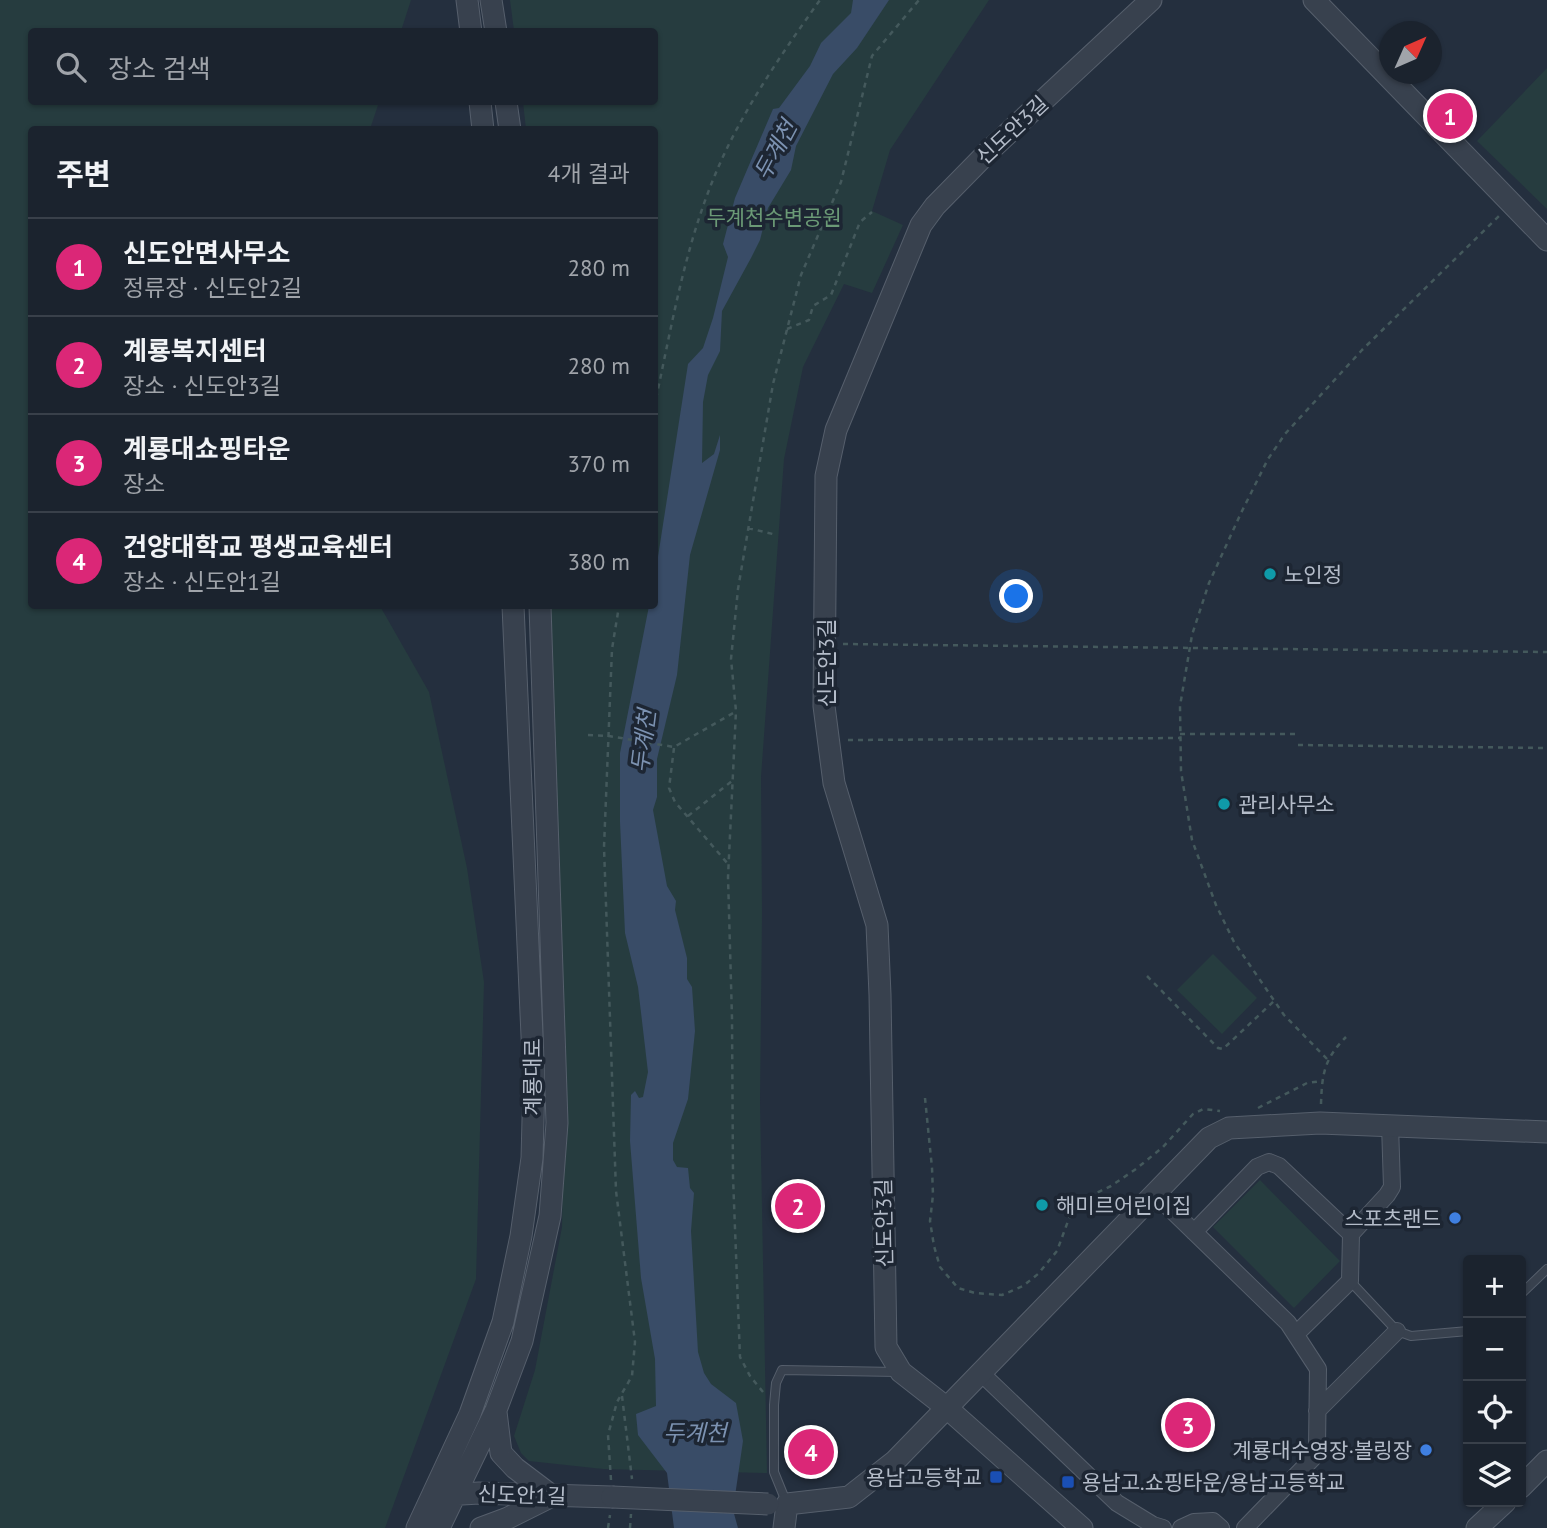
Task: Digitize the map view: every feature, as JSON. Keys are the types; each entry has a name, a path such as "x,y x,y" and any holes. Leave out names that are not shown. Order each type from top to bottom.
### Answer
{"street":[{"path":"467,0 470,28"},
{"path":"491,0 495,28"},
{"name":"신도안3길","path":"947,1408 901,1372 886,1347 877,925 834,783 824,706 826,476 836,430 921,225 935,206 989,151 1151,0"},
{"path":"1314,0 1547,240"},
{"path":"480,105 483,126"},
{"path":"506,105 509,126"},
{"name":"계룡대로","path":"417,1528 470,1414 503,1322 521,1236 532,1158 534,1081 513,609"},
{"name":"계룡대로","path":"439,1528 496,1410 522,1341 550,1216 557,1123 540,609"},
{"path":"784,1528 777,1504 849,1497 895,1461 1209,1138 1229,1128 1320,1123 1547,1132"},
{"path":"1296,1334 1350,1281 1351,1234 1392,1187 1390,1125"},
{"path":"1194,1232 1257,1167 1269,1163 1279,1166 1351,1234"},
{"path":"1156,1195 1288,1323 1318,1369 1317,1447 1313,1458 1245,1528"},
{"path":"1317,1410 1397,1331"},
{"path":"982,1374 1117,1503 1153,1525 1163,1528"},
{"path":"947,1408 1082,1528"},
{"path":"481,1528 552,1496 515,1468 501,1453 496,1410"},
{"path":"1526,1482 1547,1461"},
{"name":"신도안1길","path":"433,1496 455,1493 777,1504"},
{"path":"1477,1528 1500,1507"},
{"path":"1181,1528 1194,1522 1213,1521 1221,1528"}],"lane":[{"path":"1526,1289 1547,1269"},
{"path":"1350,1281 1397,1331 1411,1336 1463,1331"},
{"path":"777,1504 774,1405 776,1383 782,1370 901,1372"}],"path":[{"path":"658,390 683,276 716,173 752,105 820,0"},
{"path":"774,1405 750,1376 740,1357 733,1177 728,864 736,712 731,659 738,589 772,384 801,275 841,182 872,56 919,0"},
{"path":"1327,1059 1283,1016 1234,942 1216,905 1192,840 1181,771 1180,706 1192,635 1213,576 1263,470 1285,434 1362,350 1512,204"},
{"path":"787,329 809,320 813,306 831,295 860,222 872,212"},
{"path":"748,528 777,536"},
{"path":"619,609 612,649 604,847 616,1191 635,1342 632,1376 617,1402 608,1435 625,1497 630,1528"},
{"path":"825,644 1547,652"},
{"path":"588,734 674,747 736,712"},
{"path":"829,740 1300,734"},
{"path":"1298,745 1547,748"},
{"path":"674,747 669,788 675,802 728,864"},
{"path":"688,816 733,780"},
{"path":"1147,976 1218,1048 1223,1049 1274,1001"},
{"path":"1320,1123 1322,1081 1327,1059 1346,1037"},
{"path":"1250,1111 1278,1100 1307,1083 1322,1081"},
{"path":"925,1098 932,1168 930,1221 934,1246 940,1267 958,1288 975,1293 1002,1294 1023,1286 1038,1274 1057,1251 1071,1213 1082,1200 1111,1186 1136,1169 1163,1147 1193,1114 1203,1109 1230,1111"},
{"path":"622,1394 632,1478 625,1497"}],"green space":[{"path":"0,0 411,0 402,28 28,28 28,105 378,105 371,126 28,126 28,609 382,609 429,692 467,868 484,982 476,1279 385,1528 0,1528"},
{"name":"두계천수변공원","path":"510,0 989,0 890,150 872,211 903,225 872,293 844,284 803,367 784,459 761,777 760,1102 767,1473 603,1469 529,1461 521,1453 514,1436 535,1370 562,1227 564,1107 550,609 658,609 658,126 526,126 523,105 658,105 658,28 514,28"},
{"path":"1547,68 1547,209 1477,141"},
{"path":"1213,954 1257,998 1222,1034 1177,990"},
{"path":"1260,1180 1340,1261 1294,1308 1213,1227"}],"water":[{"name":"두계천","path":"853,0 889,0 857,48 833,74 796,146 791,170 768,208 760,240 722,311 720,351 708,375 703,402 702,463 714,454 720,435 720,450 690,555 677,675 657,759 657,797 653,810 667,886 676,901 675,910 687,958 687,979 692,987 695,1031 688,1099 673,1143 673,1160 677,1167 688,1168 690,1188 694,1193 691,1231 698,1352 704,1373 711,1384 736,1403 743,1441 733,1510 738,1528 674,1528 667,1473 638,1435 636,1414 656,1406 655,1359 641,1278 630,1141 631,1095 635,1091 639,1098 643,1097 648,1072 638,987 625,933 620,753 648,609 658,609 658,557 688,364 703,348 713,318 728,257 723,244 735,198 773,109 779,108 810,66 821,43 851,13"}],"place":[{"name":"신도안면사무소","path":"1450,116"},
{"name":"노인정","path":"1270,574"},
{"name":"관리사무소","path":"1224,804"},
{"name":"해미르어린이집","path":"1042,1205"},
{"name":"계룡복지센터","path":"798,1206"},
{"name":"스포츠랜드","path":"1455,1218"},
{"name":"계룡대쇼핑타운","path":"1188,1425"},
{"name":"계룡대수영장·볼링장","path":"1426,1450"},
{"name":"건양대학교 평생교육센터","path":"811,1452"},
{"name":"용남고등학교","path":"996,1477"},
{"name":"용남고.쇼핑타운/용남고등학교","path":"1068,1482"}]}
